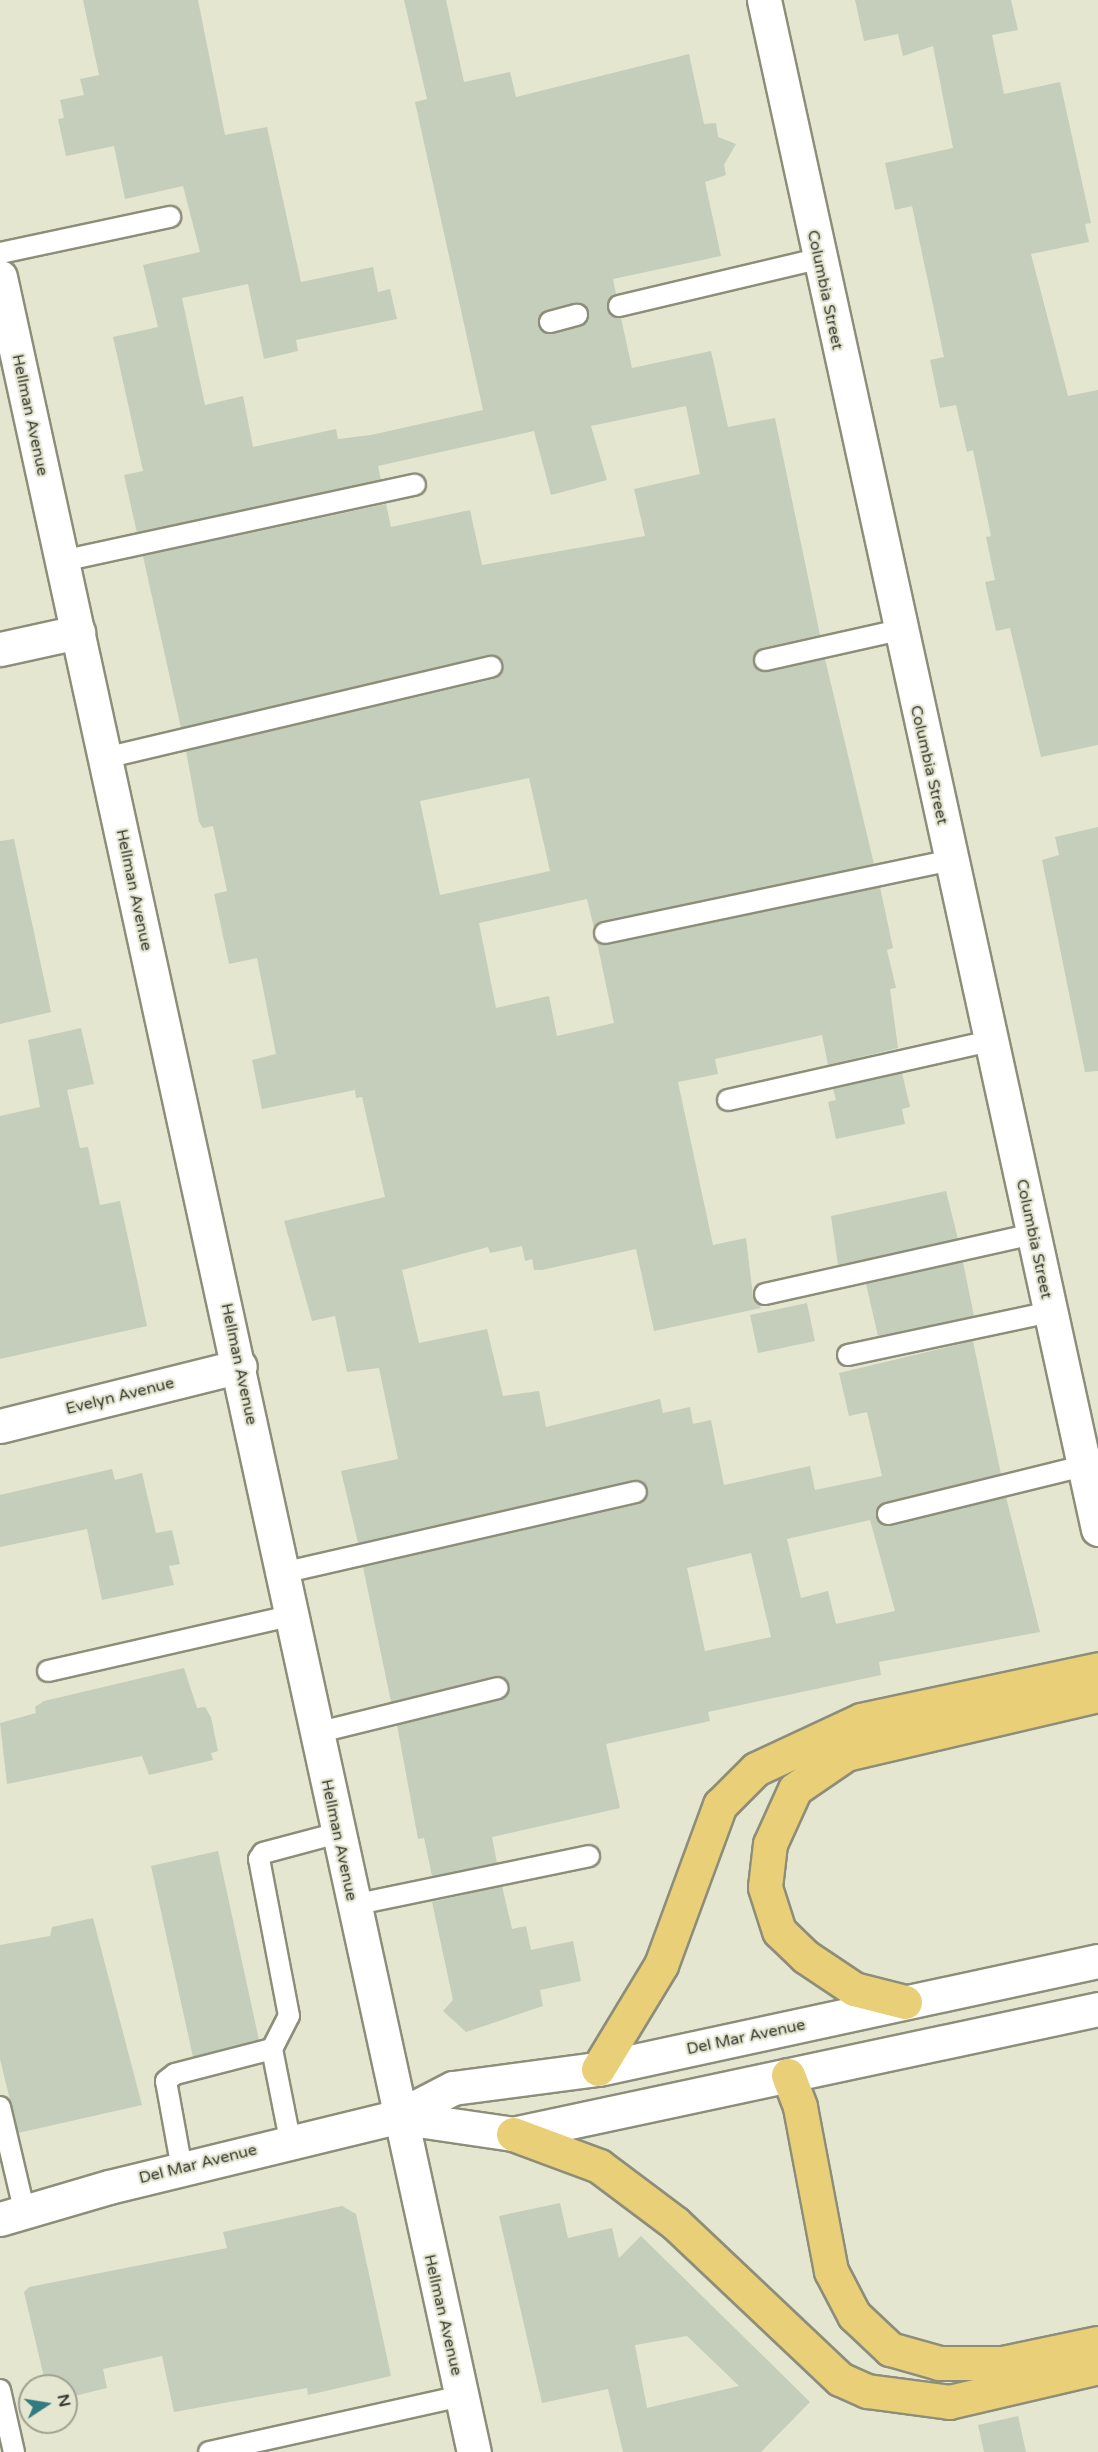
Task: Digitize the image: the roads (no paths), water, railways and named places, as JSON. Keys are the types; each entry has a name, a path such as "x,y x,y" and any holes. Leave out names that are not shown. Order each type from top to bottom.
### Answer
{"highway":[{"path":"597,2069 661,1965 720,1805 756,1769 861,1720 1098,1669"},
{"path":"904,2002 855,1989 806,1957 779,1931 766,1876 770,1844 795,1789 846,1754 1098,1695"},
{"path":"788,2075 800,2107 831,2271 854,2315 890,2349 939,2363 1003,2363 1098,2343"},
{"path":"513,2134 599,2166 675,2223 840,2379 867,2391 949,2402 1098,2367"}],"street":[{"name":"Columbia Street","path":"764,0 899,630 1098,1529"},
{"name":"Hellman Avenue","path":"0,277 240,1366 397,2117 474,2452"},
{"path":"0,649 78,632"},
{"name":"Evelyn Avenue","path":"0,1426 240,1366"},
{"name":"Del Mar Avenue","path":"13,2216 290,2140 397,2117 453,2088 597,2069 1098,1961"},
{"name":"Del Mar Avenue","path":"397,2117 513,2134 1098,2009"}],"lane":[{"path":"0,253 170,217"},
{"path":"619,306 818,259"},
{"path":"550,322 577,315"},
{"path":"62,561 415,485"},
{"path":"765,660 899,630"},
{"path":"105,758 491,667"},
{"path":"605,933 951,860"},
{"path":"728,1100 990,1041"},
{"path":"765,1294 1034,1234"},
{"path":"848,1355 1050,1311"},
{"path":"888,1514 1084,1466"},
{"path":"282,1573 636,1492"},
{"path":"48,1671 291,1616"},
{"path":"316,1733 498,1688"},
{"path":"290,2140 272,2049 289,2016 259,1859 338,1833"},
{"path":"353,1905 589,1856"},
{"path":"182,2169 166,2081 175,2074 272,2049"},
{"path":"0,2107 13,2216"},
{"path":"0,2390 14,2452"},
{"path":"209,2452 461,2396"}]}
